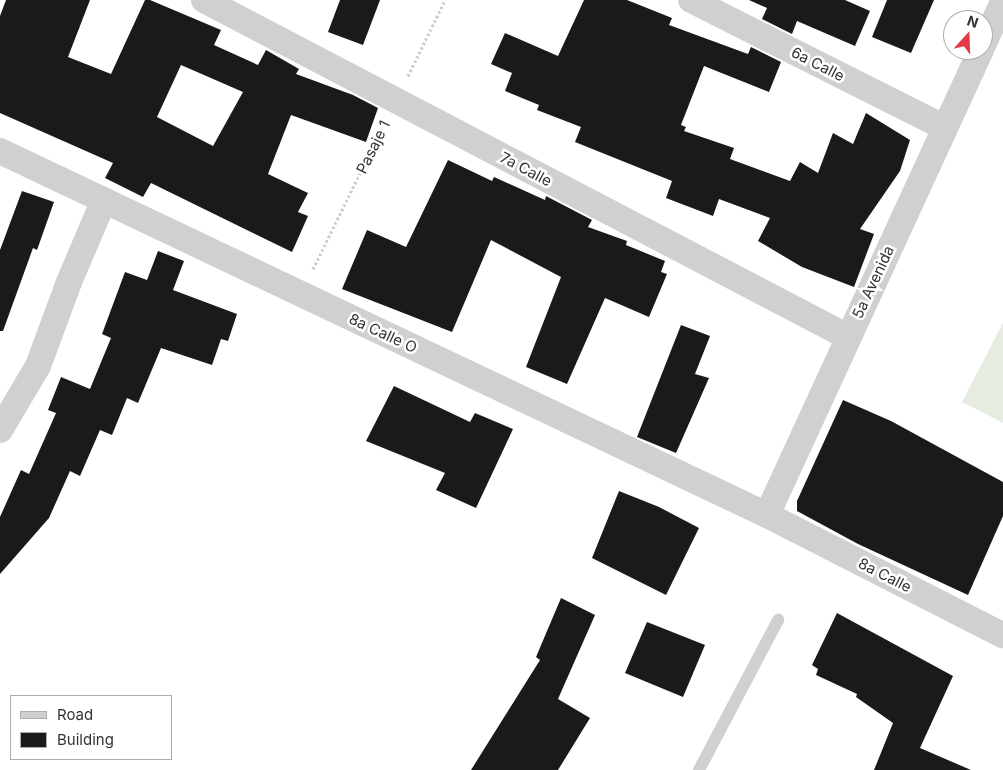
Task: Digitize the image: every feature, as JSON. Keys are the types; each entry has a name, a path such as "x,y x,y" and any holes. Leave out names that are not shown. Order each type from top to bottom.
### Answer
{"street":[{"name":"7a Calle","path":"204,0 848,337"},
{"name":"6a Calle","path":"691,0 945,128"},
{"path":"993,24 1003,2"},
{"name":"5a Avenida","path":"767,515 976,60"},
{"name":"8a Calle O","path":"0,151 767,515"},
{"path":"0,430 38,366 69,282 104,200"},
{"name":"8a Calle","path":"767,515 1003,635"}],"lane":[{"path":"699,770 778,620"}],"path":[{"name":"Pasaje 1","path":"301,294 445,0"}],"shaded area":[{"path":"1003,323 1003,423 962,402"}],"building":[{"path":"6,0 90,0 68,57 111,74 145,0 150,0 221,30 214,45 258,65 266,50 299,69 296,74 353,95 378,108 366,142 291,115 268,174 308,193 298,212 308,216 292,252 151,183 143,197 105,178 113,163 0,113 0,16","holes":["181,65 243,92 213,146 157,117"]},
{"path":"340,0 380,0 363,45 328,32"},
{"path":"584,0 627,0 672,18 669,25 748,54 751,47 781,62 769,92 704,66 681,125 686,127 684,131 734,148 730,159 790,181 800,162 818,173 833,133 853,144 866,113 910,140 900,171 860,229 874,234 854,287 802,267 758,241 770,218 719,199 713,216 666,198 672,181 575,142 581,127 537,110 539,105 505,91 512,73 491,64 505,33 558,56"},
{"path":"749,0 845,0 870,11 855,46 797,21 792,34 762,19 767,8"},
{"path":"887,0 934,0 911,53 872,37"},
{"path":"448,160 492,181 494,177 545,200 546,196 592,220 588,227 627,241 626,245 665,261 661,272 667,274 649,317 605,298 567,384 526,367 561,277 491,240 452,332 342,289 367,230 406,247"},
{"path":"22,191 54,202 37,250 33,248 3,331 0,331 0,250"},
{"path":"158,251 184,261 173,290 237,314 228,341 221,339 212,365 161,348 138,403 127,398 112,435 100,430 80,476 70,471 49,518 0,574 0,517 21,470 29,474 56,413 48,410 61,377 90,389 111,338 102,334 125,272 147,280"},
{"path":"681,325 710,336 695,374 709,378 676,453 637,437"},
{"path":"394,386 470,422 475,413 513,429 476,508 436,490 445,473 366,441"},
{"path":"843,400 891,421 1003,482 1003,516 968,595 858,544 797,511 797,501"},
{"path":"619,491 659,507 699,528 666,595 592,558"},
{"path":"561,598 595,615 558,699 590,718 558,770 471,770 540,660 536,657"},
{"path":"837,613 953,676 920,748 971,770 874,770 893,723 856,697 857,694 816,675 818,669 812,665"},
{"path":"647,622 705,645 683,697 625,673"}]}
